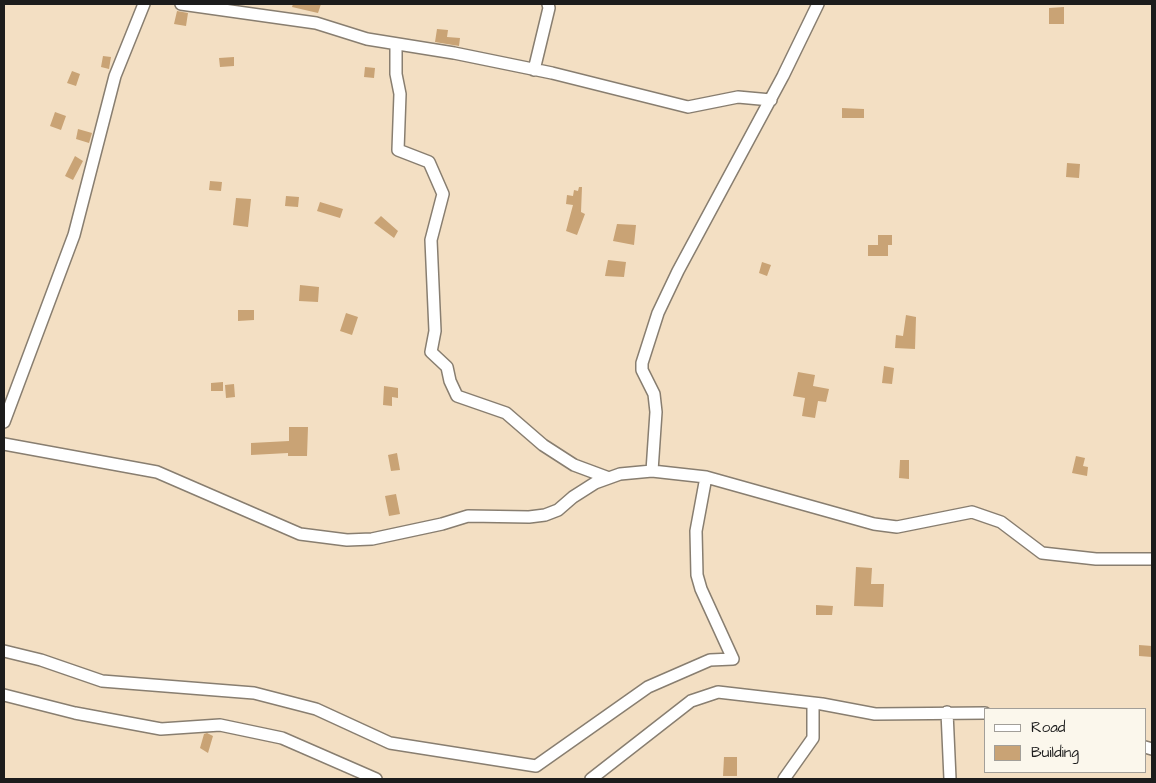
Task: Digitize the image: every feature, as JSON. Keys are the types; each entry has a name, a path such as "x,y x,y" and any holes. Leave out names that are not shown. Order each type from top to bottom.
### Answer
{"street":[{"path":"4,422 74,236 115,76 144,4"},
{"path":"181,4 316,23 367,40 454,53 688,107 738,96 771,100"},
{"path":"534,70 549,8 548,4"},
{"path":"652,471 656,412 654,394 642,370 642,363 658,313 678,271 771,100 818,4"},
{"path":"396,44 396,74 400,94 398,150 429,162 443,194 431,240 435,331 431,352 448,367 450,381 457,396 506,413 543,445 574,465 609,478"},
{"path":"4,444 157,472 300,534 347,540 372,539 442,524 468,516 545,516 558,510 573,497 595,483 620,474 652,471 706,477 874,524 897,527 972,512 1001,522 1042,553 1096,559 1152,559"},
{"path":"4,651 41,660 102,681 254,693 316,709 390,743 536,766 648,687 710,660 733,659 701,589 697,575 696,531 706,477"},
{"path":"591,779 691,701 718,692 813,703 875,714 984,713"},
{"path":"4,695 75,713 161,729 220,725 282,738 376,779"},
{"path":"784,779 813,738 813,703"},
{"path":"947,712 950,779"}],"building":[{"path":"293,4 321,4 318,13 292,7"},
{"path":"1064,7 1064,24 1049,24 1049,8"},
{"path":"177,11 188,13 186,26 174,24"},
{"path":"437,29 448,30 447,37 460,38 459,46 435,42"},
{"path":"103,56 111,57 109,69 101,67"},
{"path":"234,57 234,66 220,67 219,58"},
{"path":"365,67 375,68 374,78 364,77"},
{"path":"72,71 80,74 76,86 67,83"},
{"path":"842,108 864,109 864,118 842,118"},
{"path":"55,112 66,116 61,130 50,126"},
{"path":"78,129 92,133 89,143 76,139"},
{"path":"75,156 83,161 73,180 65,176"},
{"path":"1067,163 1080,164 1079,178 1066,177"},
{"path":"210,181 222,182 221,191 209,190"},
{"path":"579,187 582,187 581,212 585,214 577,235 566,231 573,205 566,204 567,195 573,196 574,190 578,191"},
{"path":"286,196 299,197 298,207 285,206"},
{"path":"236,198 251,199 248,227 233,225"},
{"path":"320,202 343,209 340,218 317,211"},
{"path":"381,216 398,231 394,238 374,223"},
{"path":"617,224 636,225 634,245 613,241"},
{"path":"878,235 892,235 892,245 888,245 888,256 868,256 868,245 878,245"},
{"path":"608,260 626,262 624,277 605,276"},
{"path":"762,262 771,265 767,276 759,273"},
{"path":"300,285 319,287 318,302 299,301"},
{"path":"238,310 254,310 254,320 238,321"},
{"path":"346,313 358,317 352,335 340,331"},
{"path":"906,315 916,317 915,349 895,348 896,335 903,336"},
{"path":"884,366 894,368 892,384 882,383"},
{"path":"798,372 815,375 813,386 829,389 826,402 818,401 815,418 802,416 805,398 793,396"},
{"path":"223,382 223,391 211,391 211,383"},
{"path":"234,384 235,397 226,398 225,385"},
{"path":"384,386 398,388 398,398 392,397 392,406 383,405"},
{"path":"289,427 308,427 307,456 288,456 288,453 251,455 251,443 289,441"},
{"path":"397,453 400,470 391,471 388,455"},
{"path":"1076,456 1085,458 1083,466 1088,467 1087,476 1072,473"},
{"path":"900,460 909,460 909,479 899,478"},
{"path":"396,494 400,514 389,516 385,496"},
{"path":"856,567 872,568 871,584 884,584 883,607 854,606"},
{"path":"816,605 833,606 832,615 816,615"},
{"path":"1139,645 1152,646 1152,657 1139,656"},
{"path":"207,733 213,736 208,753 200,748 204,734"},
{"path":"724,757 737,757 737,776 723,776"}]}
